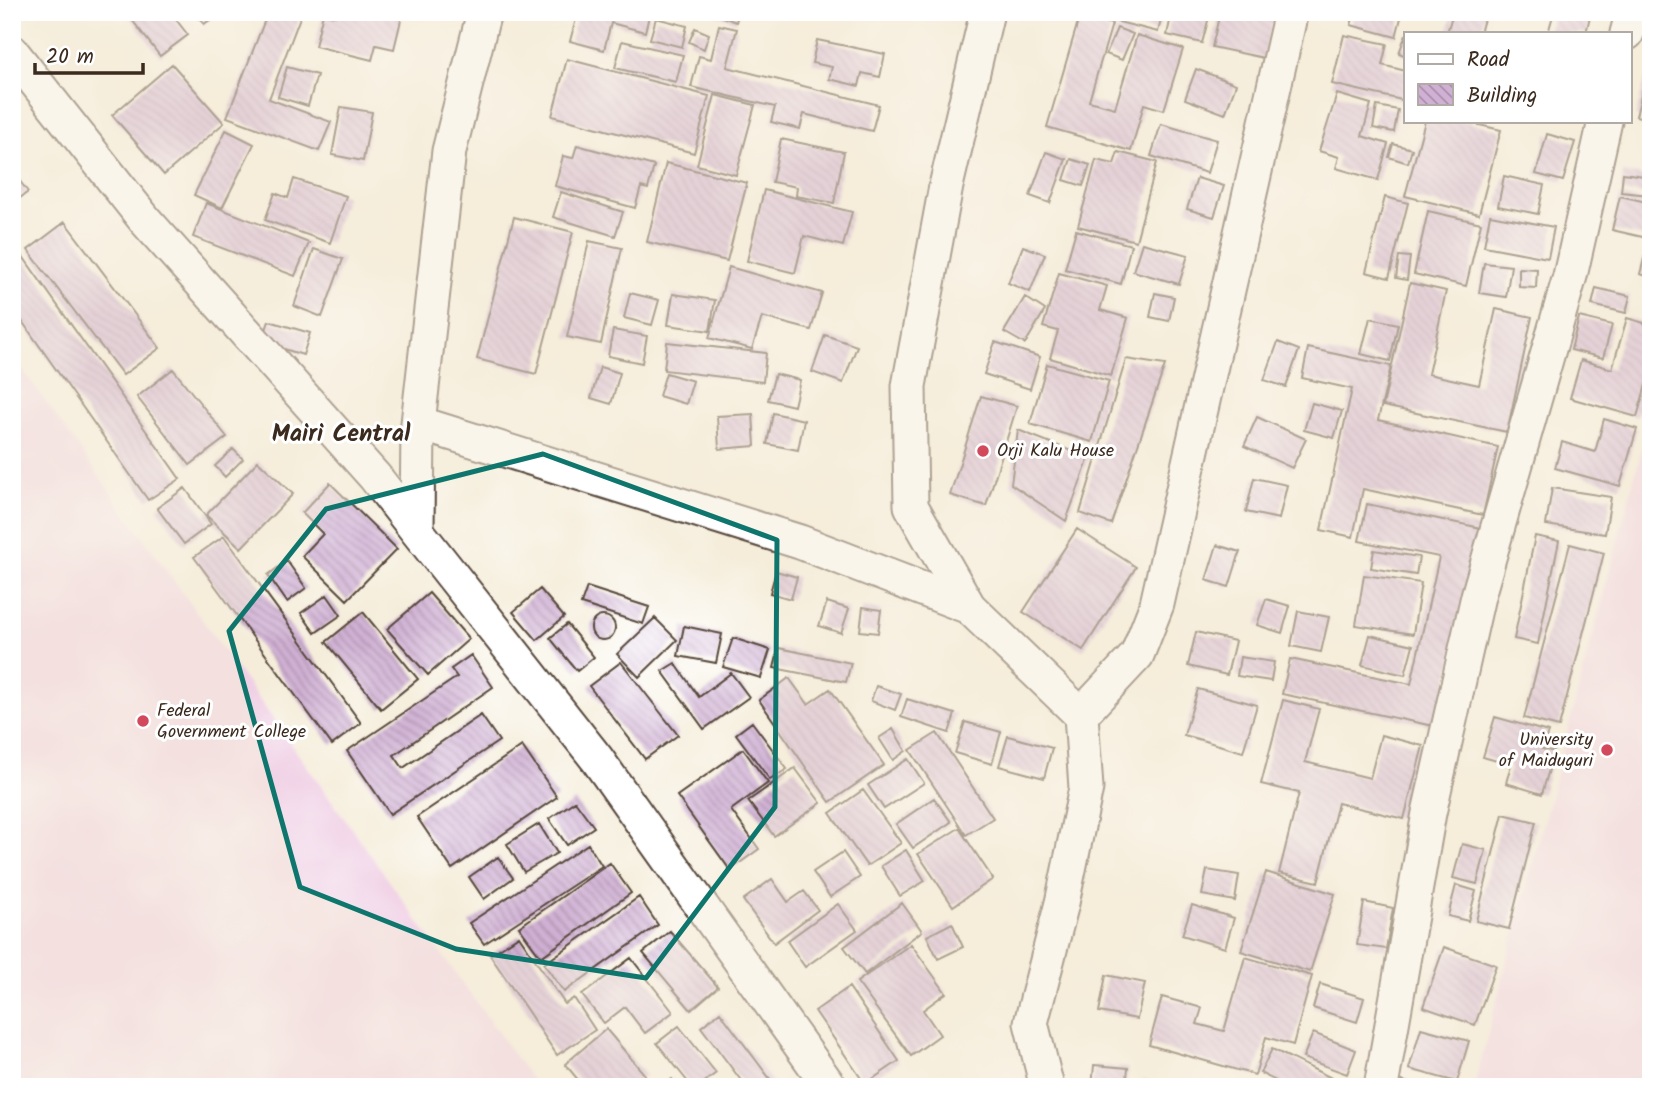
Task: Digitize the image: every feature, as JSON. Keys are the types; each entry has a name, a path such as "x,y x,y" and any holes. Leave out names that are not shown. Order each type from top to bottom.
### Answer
{"street":[{"path":"417,531 418,424 449,151 484,12"},
{"path":"987,12 946,186 909,386 911,506 969,607 1081,715 1086,788 1062,903 1031,1023 1047,1087"},
{"path":"1081,715 1137,656 1157,604 1291,12"},
{"path":"1627,32 1633,12"},
{"path":"12,51 145,220 374,477 417,531 597,759 830,1087"},
{"path":"1381,1087 1429,813 1475,609 1570,276 1605,122"},
{"path":"418,424 800,542 969,607"}],"highlighted area":[{"path":"543,454 777,540 775,807 646,978 456,949 300,887 229,631 326,509"}],"shaded area":[{"name":"Federal Government College","path":"12,355 537,1087 12,1087"},
{"name":"University of Maiduguri","path":"1651,414 1651,1087 1474,1087"}],"building":[{"path":"134,12 170,12 188,35 160,56 129,16"},
{"path":"195,12 221,12 204,24"},
{"path":"268,12 302,12 269,99 331,122 319,151 227,117"},
{"path":"336,12 388,12 402,16 394,49 376,45 372,60 315,46 323,13 335,16"},
{"path":"578,12 650,12 645,32 611,23 604,50 570,41"},
{"path":"710,12 739,12 736,22"},
{"path":"1105,12 1163,12 1158,32 1103,18"},
{"path":"1172,12 1189,12 1209,17 1202,43 1167,35"},
{"path":"1220,12 1275,12 1264,58 1212,47"},
{"path":"1355,12 1402,14 1396,37 1351,25"},
{"path":"1453,12 1486,12 1480,32 1447,32"},
{"path":"1554,12 1591,12 1586,32 1548,32"},
{"path":"1080,15 1112,24 1089,101 1115,108 1137,35 1183,49 1164,110 1144,104 1131,151 1047,127"},
{"path":"656,18 687,26 682,47 650,39"},
{"path":"719,25 737,29 727,67 879,105 872,131 804,114 800,129 771,122 775,107 691,87 699,56 711,59"},
{"path":"695,28 709,34 704,49 689,42"},
{"path":"1117,28 1133,34 1122,60 1106,54"},
{"path":"1344,35 1387,44 1382,65 1404,70 1404,101 1332,84"},
{"path":"1404,39 1404,55 1399,53"},
{"path":"817,40 885,54 880,77 862,73 859,86 829,79 832,67 812,63"},
{"path":"622,41 683,55 676,82 615,68"},
{"path":"567,59 709,96 694,153 552,116"},
{"path":"172,64 224,123 164,175 112,115"},
{"path":"287,67 317,75 308,106 278,97"},
{"path":"1196,69 1236,84 1225,114 1185,99"},
{"path":"1645,80 1651,81 1651,120 1636,116"},
{"path":"1337,94 1371,104 1362,136 1388,144 1378,180 1336,168 1339,157 1319,151"},
{"path":"715,95 755,105 736,175 697,165"},
{"path":"1377,106 1398,110 1394,132 1373,128"},
{"path":"341,107 372,112 363,161 332,155"},
{"path":"1425,122 1466,122 1501,130 1479,214 1405,196"},
{"path":"1161,124 1217,140 1207,173 1151,156"},
{"path":"226,130 254,144 222,208 194,195"},
{"path":"1547,134 1575,142 1563,181 1536,174"},
{"path":"781,139 844,152 834,203 796,196 797,187 772,182"},
{"path":"1393,144 1412,149 1408,163 1389,157"},
{"path":"577,145 654,166 648,189 641,187 635,208 555,186 563,156 573,158"},
{"path":"1046,152 1066,159 1050,203 1030,196"},
{"path":"1118,152 1157,162 1136,241 1078,226 1096,160 1114,164"},
{"path":"1071,159 1090,165 1083,186 1064,180"},
{"path":"666,163 747,183 727,261 647,242"},
{"path":"1623,173 1651,177 1649,195 1621,192"},
{"path":"16,176 28,192 12,204 12,178"},
{"path":"1504,176 1544,185 1538,214 1498,206"},
{"path":"1197,178 1224,186 1214,217 1187,209"},
{"path":"294,179 346,196 330,243 265,220 275,193 288,198"},
{"path":"764,190 852,212 843,246 804,236 795,273 747,261"},
{"path":"561,192 623,212 615,236 553,217"},
{"path":"1620,196 1651,203 1651,245 1645,243 1647,238 1612,230"},
{"path":"1385,197 1408,203 1389,278 1366,272"},
{"path":"206,203 309,243 295,276 193,237"},
{"path":"1428,211 1481,223 1466,286 1414,274"},
{"path":"1490,215 1554,227 1548,258 1484,246"},
{"path":"514,217 573,232 536,374 477,359"},
{"path":"65,222 160,348 123,375 28,250"},
{"path":"1076,230 1131,245 1121,284 1065,269"},
{"path":"12,241 180,479 148,500 12,307"},
{"path":"589,241 622,248 601,344 567,337"},
{"path":"1142,243 1188,255 1179,284 1133,271"},
{"path":"1023,246 1045,254 1030,292 1008,283"},
{"path":"314,249 343,259 322,317 294,306"},
{"path":"1646,251 1651,252 1651,277 1640,274"},
{"path":"1399,256 1410,257 1407,280 1396,278"},
{"path":"1484,263 1511,266 1506,297 1479,293"},
{"path":"729,267 822,293 811,330 762,317 752,349 709,338"},
{"path":"1519,268 1537,269 1536,288 1519,287"},
{"path":"1059,273 1107,286 1100,310 1128,318 1111,376 1050,358 1058,331 1043,327"},
{"path":"1410,283 1446,291 1428,374 1479,385 1496,309 1532,317 1507,432 1383,406"},
{"path":"1596,288 1630,296 1626,313 1592,305"},
{"path":"630,293 659,300 652,325 624,318"},
{"path":"1155,293 1174,297 1169,321 1150,317"},
{"path":"673,294 715,300 710,331 668,325"},
{"path":"1025,297 1045,310 1025,344 1004,332"},
{"path":"1579,317 1612,325 1603,358 1571,350"},
{"path":"1370,318 1398,324 1390,361 1361,354"},
{"path":"1627,318 1651,325 1651,367 1637,417 1570,398 1581,360 1612,369"},
{"path":"269,321 310,333 303,355 262,342"},
{"path":"613,330 647,336 642,363 608,356"},
{"path":"825,335 857,346 843,383 812,372"},
{"path":"667,342 766,353 763,382 664,370"},
{"path":"995,342 1040,357 1030,389 984,374"},
{"path":"1278,342 1299,350 1286,387 1264,380"},
{"path":"1308,348 1391,366 1378,420 1498,447 1483,515 1363,489 1353,537 1321,530 1352,389 1302,378"},
{"path":"1126,359 1165,365 1111,524 1080,513"},
{"path":"1047,364 1109,381 1092,442 1030,424"},
{"path":"600,367 620,373 611,404 591,398"},
{"path":"173,369 227,437 190,465 137,397"},
{"path":"666,373 693,381 686,404 659,396"},
{"path":"775,374 800,380 794,406 768,400"},
{"name":"Orji Kalu House","path":"981,396 1017,406 986,506 950,495"},
{"path":"1312,403 1342,411 1334,438 1304,430"},
{"path":"773,413 804,420 798,450 767,444"},
{"path":"753,414 755,446 719,449 717,416"},
{"path":"1257,417 1306,439 1292,468 1244,446"},
{"path":"1604,419 1637,429 1620,486 1555,468 1562,442 1595,452"},
{"path":"1018,430 1089,458 1066,521 1011,484"},
{"path":"233,449 243,459 225,477 215,466"},
{"path":"258,461 293,494 241,548 206,515"},
{"path":"1254,478 1287,485 1279,519 1246,512"},
{"path":"330,483 397,549 347,600 302,556 323,534 302,513"},
{"path":"185,488 211,524 184,544 157,508"},
{"path":"1552,488 1611,497 1605,534 1546,525"},
{"path":"1367,504 1481,528 1438,727 1282,694 1290,659 1411,684 1439,557 1359,541"},
{"path":"1077,529 1136,567 1083,650 1023,612"},
{"path":"224,536 361,723 332,745 194,557"},
{"path":"1535,536 1559,541 1538,644 1514,639"},
{"path":"1570,544 1604,553 1559,727 1524,718"},
{"path":"1217,545 1240,552 1229,587 1206,580"},
{"path":"1374,550 1419,557 1416,575 1371,568"},
{"path":"287,561 306,588 287,602 268,575"},
{"path":"776,571 797,577 791,599 770,593"},
{"path":"1364,575 1421,583 1413,634 1356,625"},
{"path":"587,587 649,607 643,624 581,604"},
{"path":"540,589 564,617 537,640 513,612"},
{"path":"429,593 469,639 428,675 387,629"},
{"path":"327,595 341,615 315,633 301,613"},
{"path":"1266,599 1290,606 1282,633 1257,625"},
{"path":"827,602 849,609 841,633 819,626"},
{"path":"863,607 881,610 878,633 860,631"},
{"path":"1298,611 1329,617 1321,652 1291,646"},
{"path":"363,612 418,679 381,709 326,642"},
{"path":"603,616 614,623 615,628 608,639 603,640 592,633 591,628 598,617"},
{"path":"655,618 677,640 639,677 617,654"},
{"path":"567,624 594,657 577,671 550,638"},
{"path":"684,626 722,634 716,663 678,656"},
{"path":"1196,632 1235,641 1227,675 1188,666"},
{"path":"1370,635 1413,645 1405,675 1362,665"},
{"path":"733,638 770,650 761,678 723,667"},
{"path":"779,648 851,663 846,682 774,668"},
{"path":"471,655 493,687 394,755 403,768 481,715 499,741 390,814 347,751 457,677 451,669"},
{"path":"1240,657 1274,662 1271,681 1237,676"},
{"path":"621,662 678,735 645,759 589,686"},
{"path":"675,663 699,697 731,673 749,697 704,729 662,671"},
{"path":"789,678 808,704 830,689 884,765 830,802 759,700"},
{"path":"876,686 901,694 895,710 871,701"},
{"path":"1198,689 1257,705 1243,752 1184,735"},
{"path":"907,699 955,714 949,733 901,717"},
{"path":"1283,700 1319,709 1305,762 1370,778 1381,735 1423,746 1404,819 1338,803 1318,882 1279,873 1299,793 1261,784"},
{"path":"1495,717 1548,732 1542,749 1554,752 1542,794 1506,783 1511,765 1483,757"},
{"path":"752,722 787,769 770,780 736,734"},
{"path":"965,722 1001,732 992,764 955,753"},
{"path":"893,729 906,751 893,760 879,738"},
{"path":"937,733 993,818 966,835 910,750"},
{"path":"1008,736 1052,748 1044,778 999,766"},
{"path":"522,746 557,797 452,869 417,817"},
{"path":"743,749 768,783 731,810 759,849 730,870 677,796"},
{"path":"908,759 924,783 884,809 868,785"},
{"path":"795,768 821,803 774,836 748,801"},
{"path":"863,790 901,843 867,866 830,813"},
{"path":"934,798 951,822 913,848 896,824"},
{"path":"575,801 594,827 567,845 549,819"},
{"path":"1503,814 1536,822 1509,929 1476,921"},
{"path":"539,824 557,853 524,872 507,844"},
{"path":"959,828 993,879 953,906 918,854"},
{"path":"588,844 602,866 484,944 469,923"},
{"path":"1462,844 1486,850 1477,884 1453,878"},
{"path":"906,850 925,881 900,896 881,866"},
{"path":"843,852 860,877 830,897 813,872"},
{"path":"498,857 513,878 484,899 469,877"},
{"path":"610,863 631,893 541,957 519,927"},
{"path":"1207,870 1239,875 1235,901 1202,895"},
{"path":"1266,872 1335,894 1310,972 1241,951"},
{"path":"772,879 788,902 804,891 818,910 774,943 743,900"},
{"path":"1456,885 1476,891 1468,921 1448,916"},
{"path":"639,897 658,925 564,992 544,964"},
{"path":"1364,902 1393,908 1386,949 1357,945"},
{"path":"902,903 922,931 865,974 844,947"},
{"path":"838,904 857,930 805,967 787,941"},
{"path":"1192,905 1234,918 1225,948 1182,935"},
{"path":"952,923 963,947 938,959 927,936"},
{"path":"670,931 718,987 691,1010 643,953"},
{"path":"519,936 565,1004 574,998 595,1030 557,1055 490,955"},
{"path":"911,944 946,993 923,1010 940,1035 911,1056 857,982"},
{"path":"1444,947 1496,965 1475,1025 1423,1007"},
{"path":"1245,957 1312,976 1293,1045 1266,1037 1255,1075 1149,1045 1162,997 1202,1008 1197,1024 1224,1031"},
{"path":"631,958 673,1012 645,1033 625,1007 604,1023 582,995"},
{"path":"1106,975 1145,983 1137,1019 1099,1012"},
{"path":"1320,984 1364,998 1357,1022 1313,1008"},
{"path":"849,987 899,1061 865,1084 815,1011"},
{"path":"720,1012 776,1087 746,1087 701,1027"},
{"path":"679,1026 716,1073 698,1087 692,1087 657,1043"},
{"path":"1421,1028 1469,1041 1457,1082 1409,1069"},
{"path":"606,1029 645,1075 631,1087 584,1087 565,1064"},
{"path":"1313,1033 1356,1050 1347,1074 1303,1058"},
{"path":"1272,1049 1350,1087 1288,1087 1260,1073"},
{"path":"1094,1065 1128,1068 1126,1087 1092,1087"},
{"path":"672,1079 678,1087 662,1087"},
{"path":"1143,1079 1170,1086 1170,1087 1141,1087"},
{"path":"1402,1081 1420,1086 1420,1087 1400,1087"}],"place":[{"name":"Orji Kalu House","path":"983,451"},
{"name":"Federal Government College","path":"143,721"},
{"name":"University of Maiduguri","path":"1607,750"}],"district":[{"name":"Mairi Central","path":"341,434"}]}
